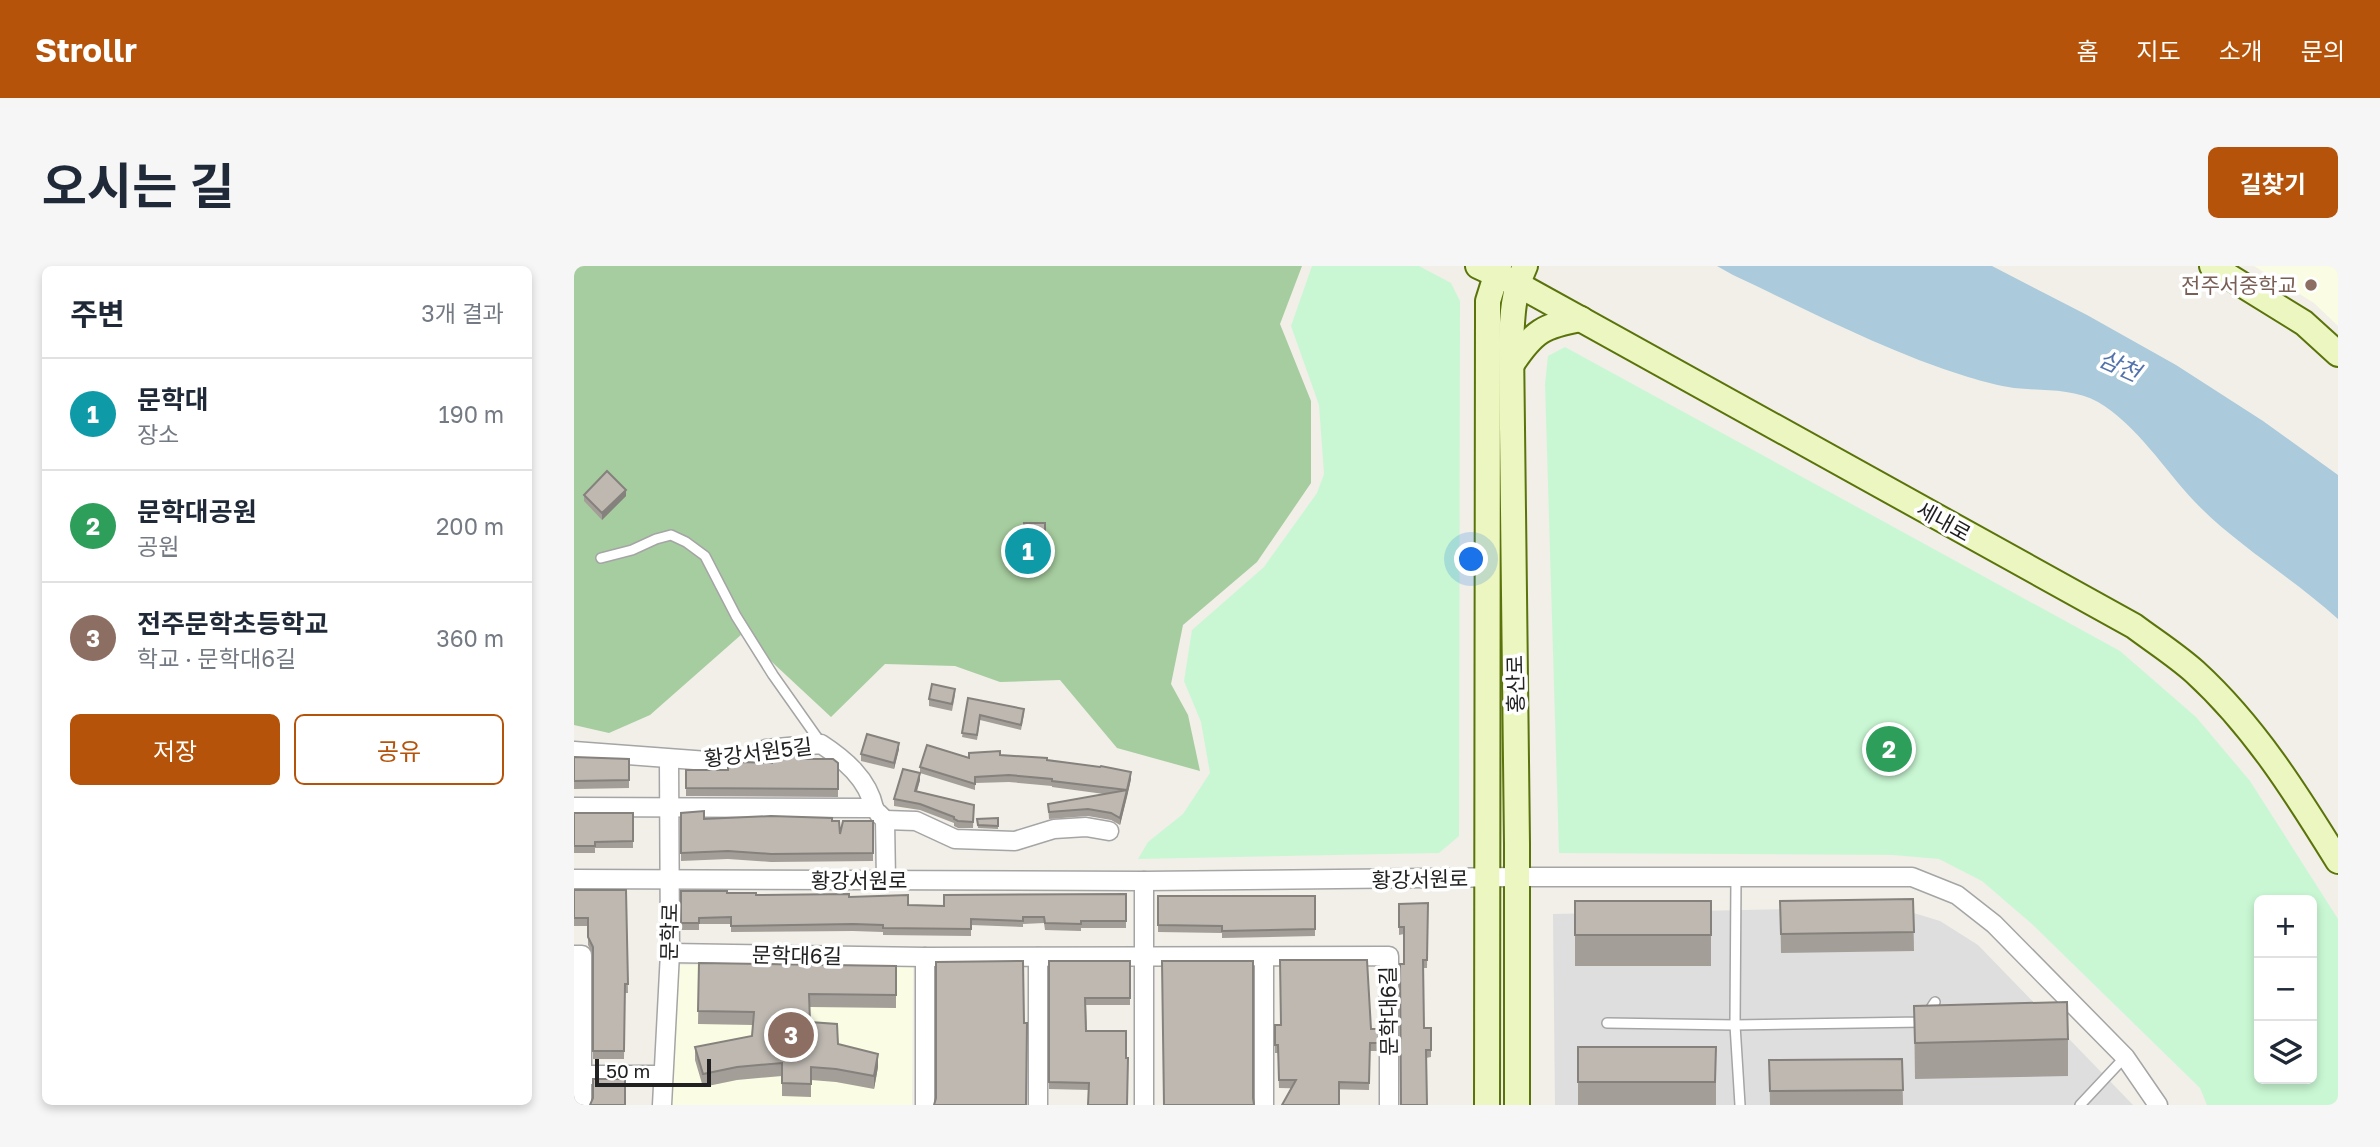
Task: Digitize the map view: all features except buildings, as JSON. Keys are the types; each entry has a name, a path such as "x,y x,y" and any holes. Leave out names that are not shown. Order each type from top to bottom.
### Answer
{"street":[{"path":"2212,266 2304,323 2338,354"},
{"name":"세내로","path":"1503,271 1581,319 2134,626 2193,670 2246,724 2288,781 2338,861"},
{"name":"홍산로","path":"1503,271 1512,312 1517,1105"},
{"name":"홍산로","path":"1487,1105 1488,301 1503,271"},
{"path":"1512,364 1527,341 1550,325 1581,319"},
{"name":"황강서원5길","path":"574,751 721,762 751,757 766,749 821,744 848,762 879,814"},
{"name":"문학로","path":"662,1105 670,953 669,759"},
{"path":"574,807 669,807 879,814 916,821 955,839 1015,841 1054,829 1086,827 1109,831"},
{"path":"879,814 886,881"},
{"name":"황강서원로","path":"574,879 1144,881 1912,877 1957,895 1994,924 2125,1057 2158,1105"},
{"path":"1144,881 1144,1105"},
{"name":"문학대6길","path":"670,953 925,957 1389,956 1389,1104"},
{"path":"578,955 578,1075 582,1105"},
{"path":"925,957 925,1105"},
{"path":"1038,957 1038,1105"},
{"path":"1264,957 1264,1105"},
{"path":"578,1075 662,1075"}],"lane":[{"path":"601,558 671,536 686,542 705,556 742,626 821,744"},
{"path":"1736,877 1735,1025 1740,1105"},
{"path":"1607,1023 1735,1025 1922,1022 1935,1002"},
{"path":"2080,1105 2125,1057"}],"shaded area":[{"name":"전주서중학교","path":"2254,266 2338,266 2338,326 2314,303"},
{"path":"1894,907 1940,921 1978,945 2133,1105 1555,1105 1553,914"},
{"path":"670,965 913,966 912,1105 671,1105"}],"green space":[{"path":"574,266 1302,266 1280,324 1311,401 1311,483 1257,562 1183,625 1171,684 1188,715 1200,771 1117,748 1060,680 1000,682 955,666 885,664 831,717 742,634 650,715 609,733 574,725"},
{"path":"1312,266 1419,266 1451,283 1460,301 1459,836 1439,853 1138,859 1148,842 1183,814 1210,773 1201,722 1184,681 1192,630 1264,567 1317,493 1324,474 1319,405 1291,326"},
{"path":"1565,347 2120,651 2196,717 2250,781 2338,919 2338,1105 2207,1105 2200,1088 2032,924 1982,881 1939,859 1893,855 1559,853 1545,384 1548,356"}],"water":[{"name":"삼천","path":"1717,266 1992,266 2176,365 2263,421 2338,475 2338,619 2211,517 2183,489 2138,435 2098,402 2068,392 2002,386 1938,367 1849,330"}],"place":[{"name":"전주서중학교","path":"2311,285"},
{"name":"문학대","path":"1028,551"},
{"name":"문학대공원","path":"1889,749"},
{"name":"전주문학초등학교","path":"791,1035"}]}
